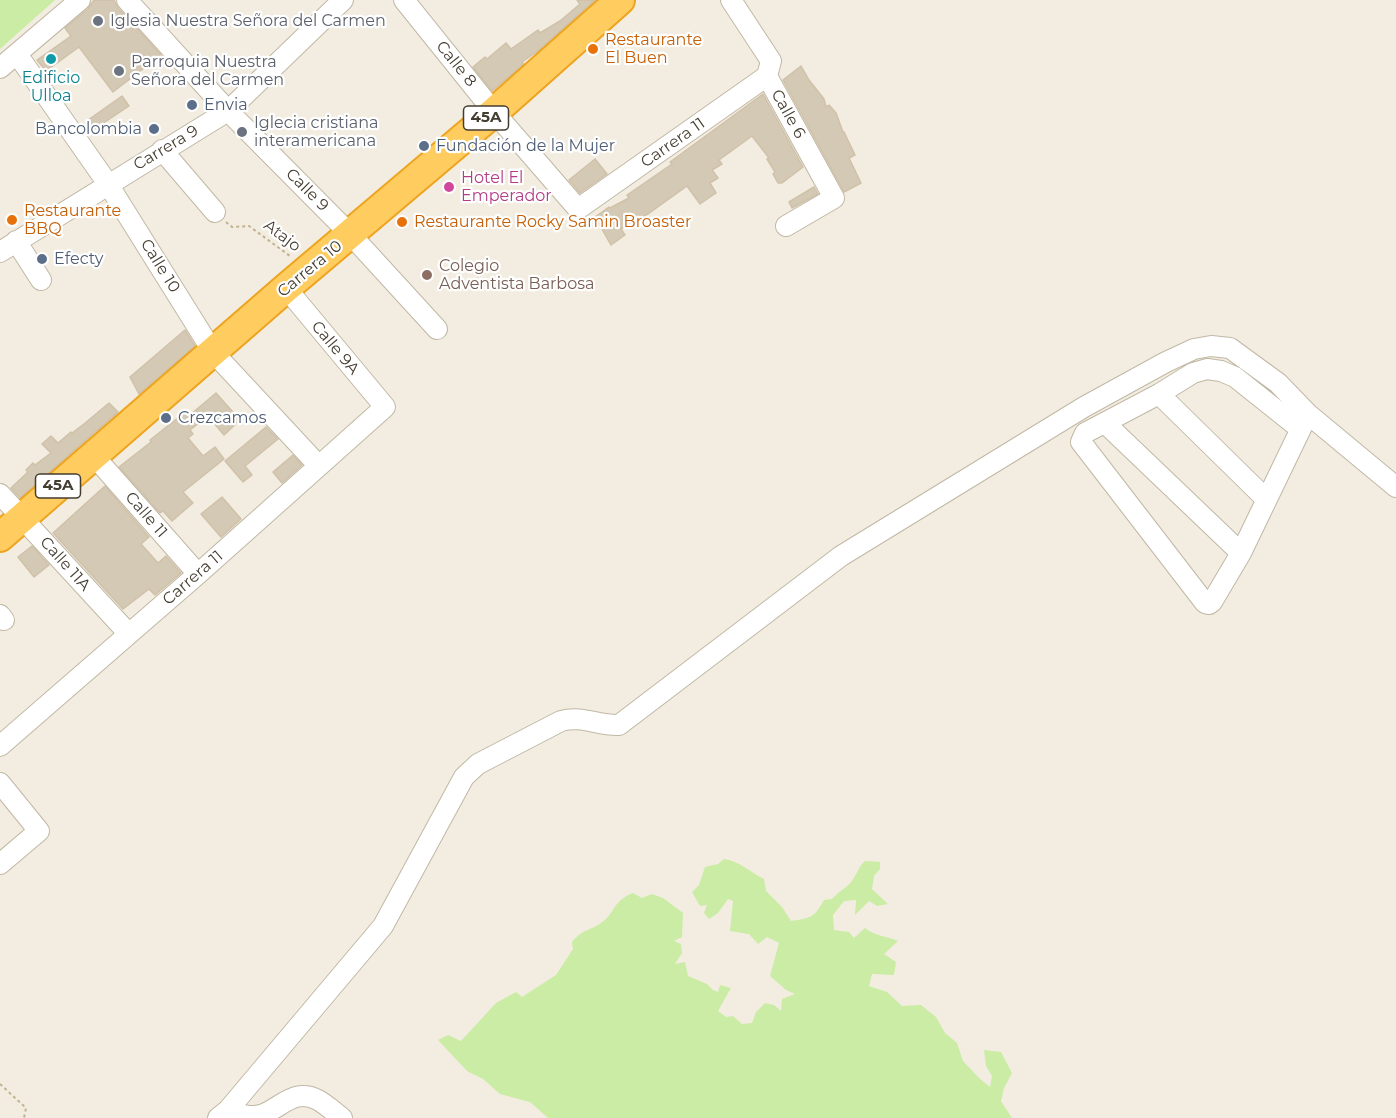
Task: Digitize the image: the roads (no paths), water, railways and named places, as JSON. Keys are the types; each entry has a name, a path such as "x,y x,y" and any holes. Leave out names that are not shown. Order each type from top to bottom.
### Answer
{"highway":[{"name":"Carrera 10","path":"0,537 286,288 494,112 620,0"}],"street":[{"path":"0,68 80,0"},
{"name":"Calle 9","path":"127,0 228,111 351,235 437,329"},
{"name":"Carrera 9","path":"8,247 228,111 343,0"},
{"name":"Calle 8","path":"404,0 494,112 578,209"},
{"name":"Calle 6","path":"731,0 771,61 767,76 834,198 786,226"},
{"name":"Calle 10","path":"17,54 108,184 213,351 319,465"},
{"name":"Carrera 11","path":"578,209 767,76"},
{"path":"162,150 215,212"},
{"path":"8,247 42,280"},
{"name":"Calle 9A","path":"286,288 385,407"},
{"path":"223,1114 383,926 464,777 478,764 561,721 582,718 609,726 619,725 841,556 1077,411 1194,349 1211,346 1230,348 1278,383 1304,421"},
{"path":"1304,421 1241,553 1209,604 1205,603 1081,442 1085,433 1159,394 1193,373 1207,369 1221,371 1235,377 1304,421 1396,487"},
{"path":"1159,394 1266,498"},
{"name":"Carrera 11","path":"0,746 385,407"},
{"path":"1105,423 1241,553"},
{"name":"Calle 11","path":"94,456 198,574"},
{"name":"Calle 11A","path":"0,494 129,634"},
{"path":"0,783 39,831 0,864"},
{"path":"223,1114 260,1115 286,1099 300,1097 317,1099 342,1118"}],"place":[{"name":"Iglesia Nuestra Señora del Carmen","path":"98,21"},
{"name":"Restaurante El Buen","path":"593,49"},
{"name":"Edificio Ulloa","path":"51,59"},
{"name":"Parroquia Nuestra Señora del Carmen","path":"119,71"},
{"name":"Envia","path":"192,105"},
{"name":"Bancolombia","path":"154,129"},
{"name":"Iglecia cristiana interamericana","path":"242,132"},
{"name":"Fundación de la Mujer","path":"424,146"},
{"name":"Hotel El Emperador","path":"449,187"},
{"name":"Restaurante BBQ","path":"12,220"},
{"name":"Restaurante Rocky Samin Broaster","path":"402,222"},
{"name":"Efecty","path":"42,259"},
{"name":"Colegio Adventista Barbosa","path":"427,275"},
{"name":"Crezcamos","path":"166,418"}]}
